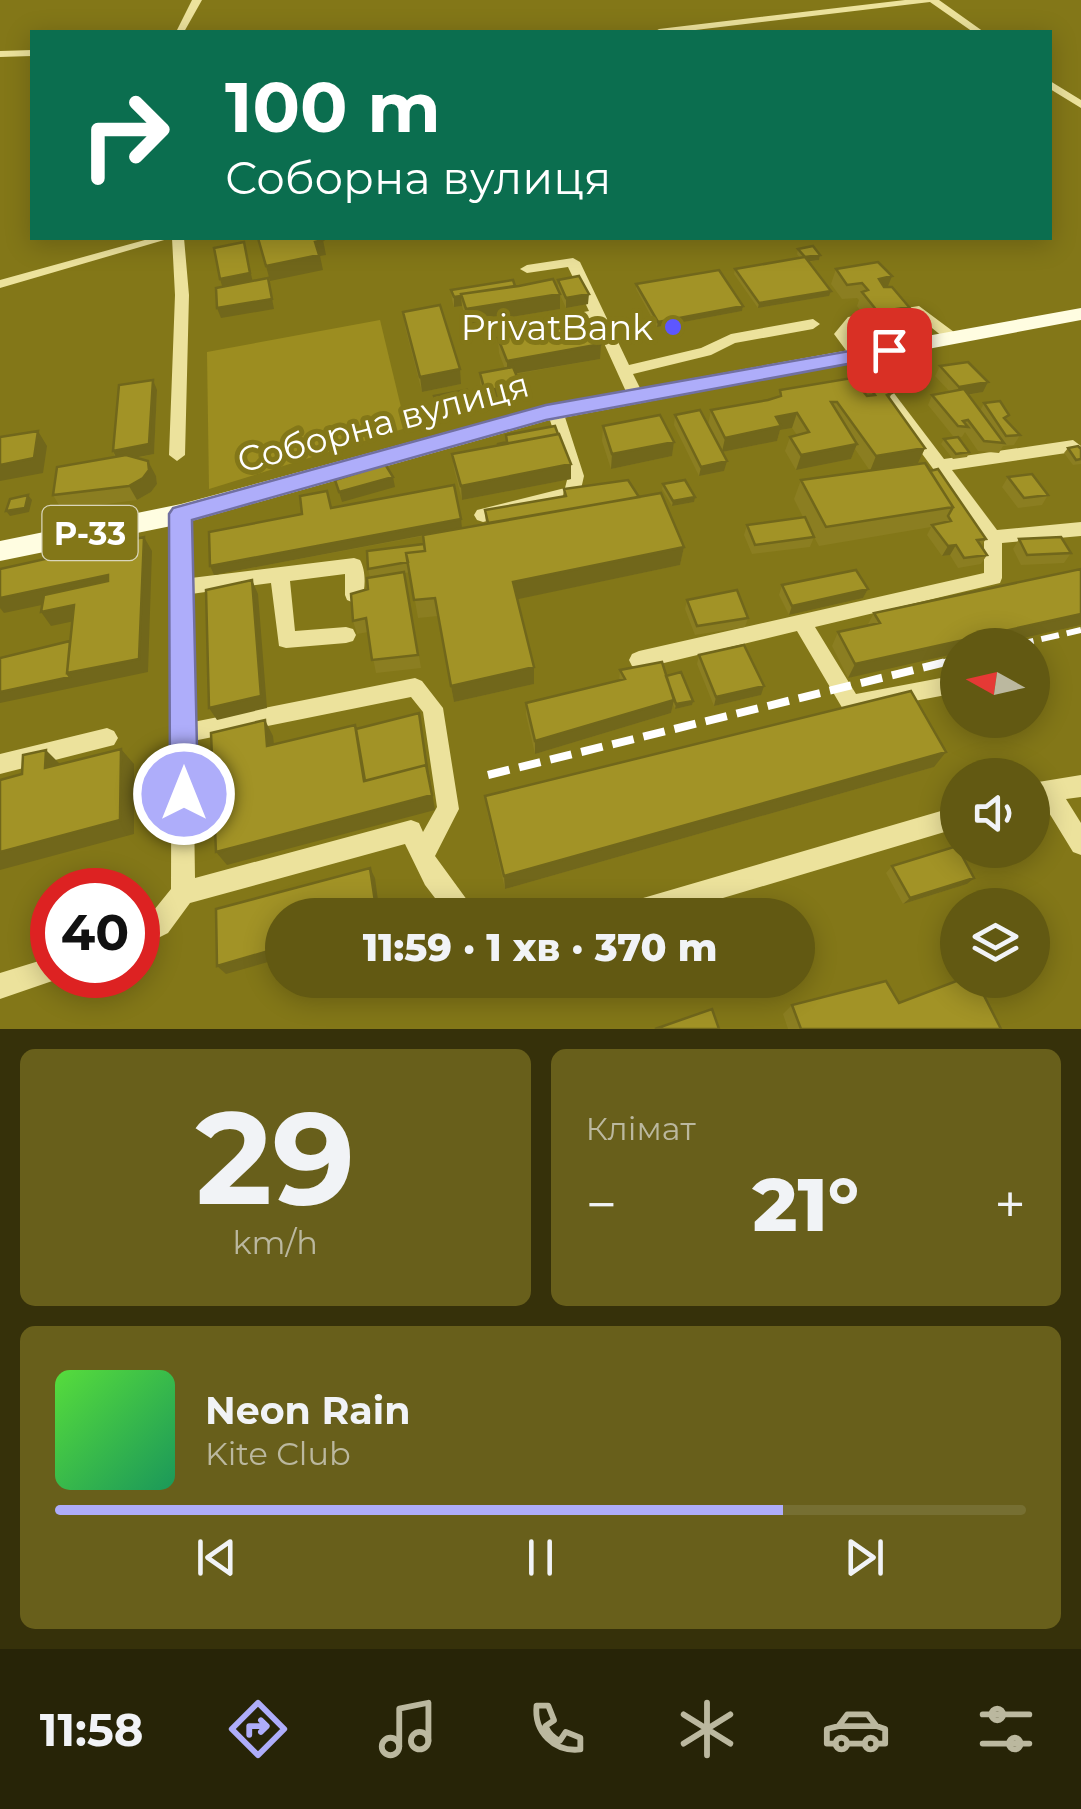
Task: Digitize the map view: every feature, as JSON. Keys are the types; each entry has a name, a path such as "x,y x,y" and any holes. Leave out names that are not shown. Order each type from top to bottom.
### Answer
{"main road":[{"name":"Соборна вулиця","path":"0,551 181,514 555,411 1081,314"}],"street":[{"path":"181,30 196,0"},
{"path":"676,30 931,0 976,30"},
{"path":"0,54 30,53"},
{"path":"1056,94 1081,90"},
{"path":"1056,94 1081,105"},
{"path":"0,284 158,240"},
{"path":"176,455 182,296 178,240"},
{"path":"527,269 573,262 636,396"},
{"path":"638,660 993,578 993,537 841,334 853,320 919,310 953,338"},
{"path":"509,331 598,314"},
{"path":"624,371 706,352 731,339 814,324"},
{"path":"482,514 573,493 576,476 555,411"},
{"path":"940,466 1074,446"},
{"path":"181,514 184,893"},
{"path":"993,537 1081,529"},
{"path":"182,588 354,565 354,595"},
{"path":"280,575 286,640 346,635"},
{"path":"802,622 851,704 940,687"},
{"path":"184,733 416,687 433,708 448,809 422,856"},
{"path":"0,764 108,738"},
{"path":"1050,791 1081,786"},
{"path":"1050,805 1081,844"},
{"path":"683,898 940,821"},
{"path":"160,918 184,893 411,831 450,898"},
{"path":"0,986 30,976"}],"shaded area":[{"path":"380,320 406,428 209,489 207,352"}],"building":[{"path":"259,240 323,240 315,242 319,255 266,266"},
{"path":"244,242 250,273 220,279 214,248"},
{"path":"813,246 820,255 805,257 798,249"},
{"path":"805,257 831,291 759,303 735,269"},
{"path":"878,262 892,276 879,279 884,287 892,287 909,307 878,312 862,292 868,290 862,283 847,285 836,269"},
{"path":"719,270 743,306 658,322 636,284"},
{"path":"579,276 589,294 566,298 558,280"},
{"path":"268,278 272,299 217,308 216,288"},
{"path":"553,279 560,294 466,309 461,294 519,286"},
{"path":"513,280 515,286 461,296 454,297 451,290"},
{"path":"440,305 460,369 420,377 403,312"},
{"path":"590,323 601,344 507,361 498,338"},
{"path":"968,362 988,382 959,387 940,366"},
{"path":"513,367 520,384 485,391 480,373"},
{"path":"877,374 892,393 887,395 925,448 876,456 837,402 831,402 857,444 801,455 790,437 809,432 797,413 776,417 781,426 725,438 711,410 768,400 781,396 780,390 852,378 867,396 875,395 861,376"},
{"path":"153,380 149,444 113,451 119,385"},
{"path":"964,389 1004,443 984,441 968,420 963,421 968,427 958,426 932,395"},
{"path":"467,390 470,398 437,405 434,396"},
{"path":"1000,401 1009,415 1004,418 1020,435 1006,436 984,403"},
{"path":"700,410 727,461 701,467 675,415"},
{"path":"660,415 674,442 612,454 603,426"},
{"path":"555,426 558,434 498,445 507,442 506,435"},
{"path":"38,431 34,458 0,465 0,437"},
{"path":"559,434 571,464 461,486 452,454"},
{"path":"958,437 969,452 956,454 944,439"},
{"path":"1078,446 1081,459 1076,460 1068,448"},
{"path":"126,455 148,461 149,470 129,486 53,495 57,467"},
{"path":"925,463 953,507 826,527 801,480"},
{"path":"385,464 393,477 339,492 335,480"},
{"path":"938,469 986,539 977,540 987,555 964,558 956,545 948,546 932,525 951,521 948,516 953,507 930,471"},
{"path":"1032,474 1048,495 1024,498 1008,477"},
{"path":"628,480 639,497 488,523 485,510 566,496 564,489"},
{"path":"685,480 695,497 673,501 663,484"},
{"path":"454,485 461,519 210,566 209,532 302,514 300,496 327,491 331,508"},
{"path":"661,493 684,547 513,582 534,667 451,686 435,598 414,600 406,553 425,551 423,535"},
{"path":"28,495 25,508 6,511 10,499"},
{"path":"805,517 814,537 755,545 747,525"},
{"path":"144,537 139,659 67,673 74,605 41,612 44,595 108,581 108,575 0,598 0,569"},
{"path":"1061,537 1071,553 1027,555 1019,539"},
{"path":"424,544 425,551 406,553 408,562 368,569 367,551"},
{"path":"1081,569 1081,614 1018,628 940,628 940,645 855,664 838,632 880,623 874,613"},
{"path":"856,570 868,589 792,606 782,585"},
{"path":"404,572 418,655 372,660 366,618 353,621 351,594 368,589 367,578"},
{"path":"252,580 261,696 209,708 206,590"},
{"path":"737,590 748,618 697,626 687,600"},
{"path":"70,641 70,677 0,692 0,658"},
{"path":"744,645 764,686 716,697 699,655"},
{"path":"662,662 674,700 535,741 526,703 625,679 620,670"},
{"path":"681,672 693,701 676,704 666,676"},
{"path":"911,691 946,752 504,876 485,796"},
{"path":"419,713 427,769 426,765 365,781 356,729"},
{"path":"265,720 267,746 355,725 364,781 426,765 432,795 216,852 211,733"},
{"path":"121,749 120,820 0,852 0,780 22,774 23,755 46,750 45,768"},
{"path":"940,851 940,868 969,868 974,878 910,898 892,866"},
{"path":"370,868 374,898 265,898 265,952 217,966 216,909"},
{"path":"886,981 899,1003 940,987 940,998 985,998 1001,1029 801,1029 792,1005"},
{"path":"712,1009 719,1029 655,1029"}],"railway":[{"path":"1050,637 1081,630"},
{"path":"488,775 940,663"},
{"path":"936,664 940,663"}],"place":[{"name":"PrivatBank","path":"673,327"}],"route":[{"path":"184,794 181,514 546,412 889,350"}]}
